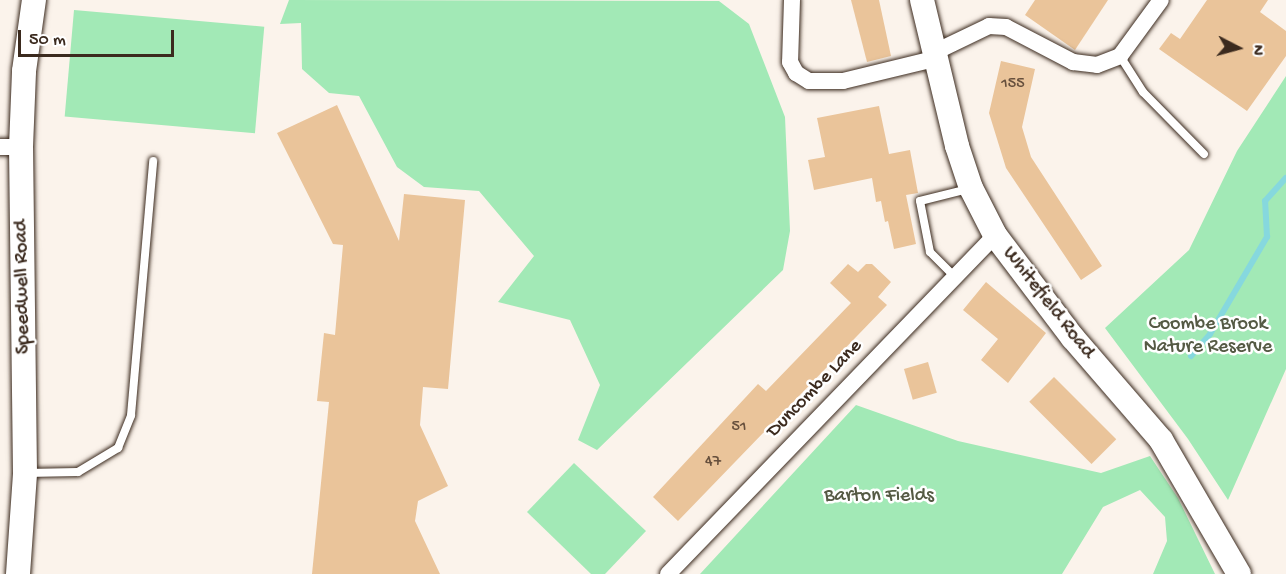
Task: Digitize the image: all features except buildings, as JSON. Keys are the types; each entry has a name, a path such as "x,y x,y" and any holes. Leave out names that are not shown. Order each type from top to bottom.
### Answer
{"main road":[{"name":"Speedwell Road","path":"18,574 25,473 11,147 34,0"},
{"name":"Whitefield Road","path":"922,0 934,56 971,188 995,235 1073,338 1161,440 1239,574"}],"street":[{"path":"792,0 790,62 796,73 809,81 843,81 934,56 989,26 1006,27 1074,62 1097,65 1120,56 1161,0"},
{"name":"Duncombe Lane","path":"668,574 995,235"}],"lane":[{"path":"1120,56 1143,92 1204,154"},
{"path":"25,473 78,472 118,448 131,415 153,161"},
{"path":"954,276 930,252 921,201 971,188"}],"green space":[{"path":"289,0 719,1 749,24 785,117 790,231 783,270 597,450 578,440 600,385 570,320 498,302 534,256 479,191 424,187 397,167 359,96 329,93 302,69 301,23 280,24"},
{"path":"74,10 264,27 255,133 65,117"},
{"name":"Coombe Brook Nature Reserve","path":"1286,76 1286,369 1228,500 1188,439 1105,328 1189,250 1237,151"},
{"name":"Barton Fields","path":"856,405 958,441 1101,473 1150,456 1178,498 1215,574 1153,574 1167,541 1165,517 1140,490 1103,507 1062,574 700,574"},
{"path":"574,463 646,531 605,574 591,574 527,512"}],"waterway":[{"path":"1191,356 1210,334 1267,237 1265,201 1286,178"}]}
